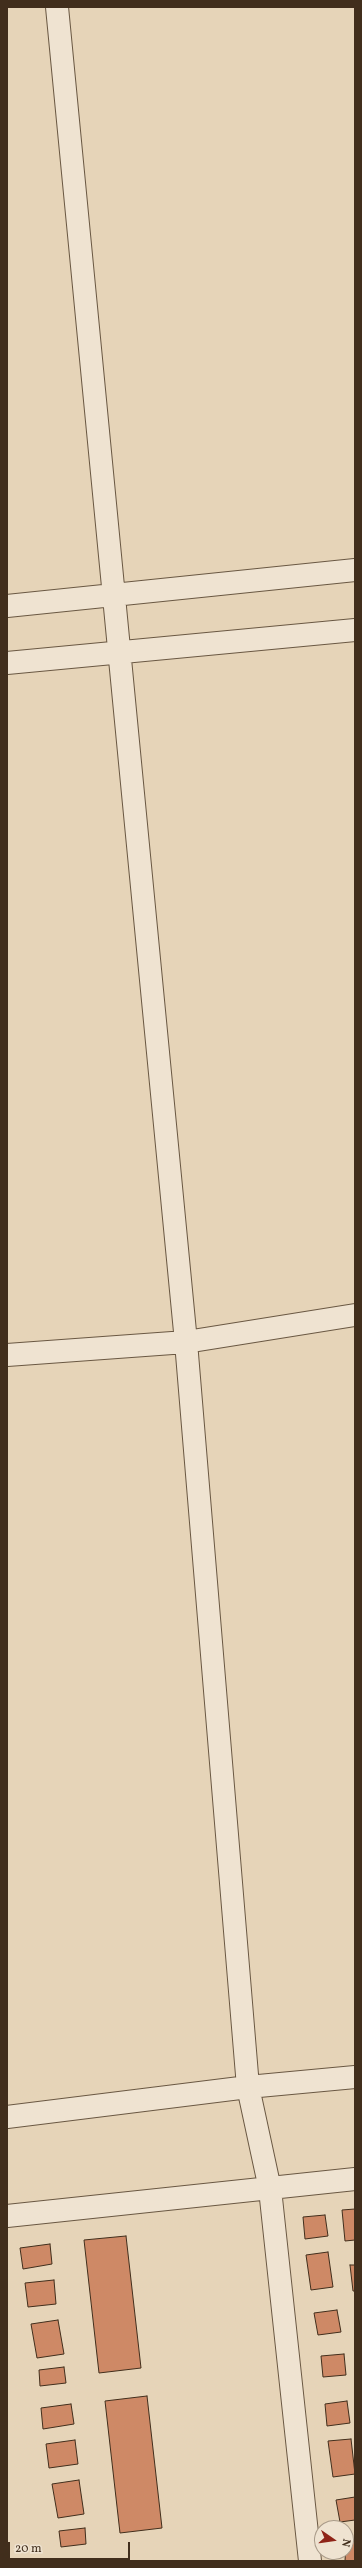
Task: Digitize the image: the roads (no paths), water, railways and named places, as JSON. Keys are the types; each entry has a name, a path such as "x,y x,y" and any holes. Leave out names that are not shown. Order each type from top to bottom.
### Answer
{"lane":[{"path":"57,7 121,652 186,1342 248,2087 270,2189 310,2561"},
{"path":"7,606 355,570"},
{"path":"7,663 355,630"},
{"path":"7,1355 186,1342 355,1315"},
{"path":"7,2117 248,2087 355,2077"},
{"path":"7,2216 355,2180"}]}
